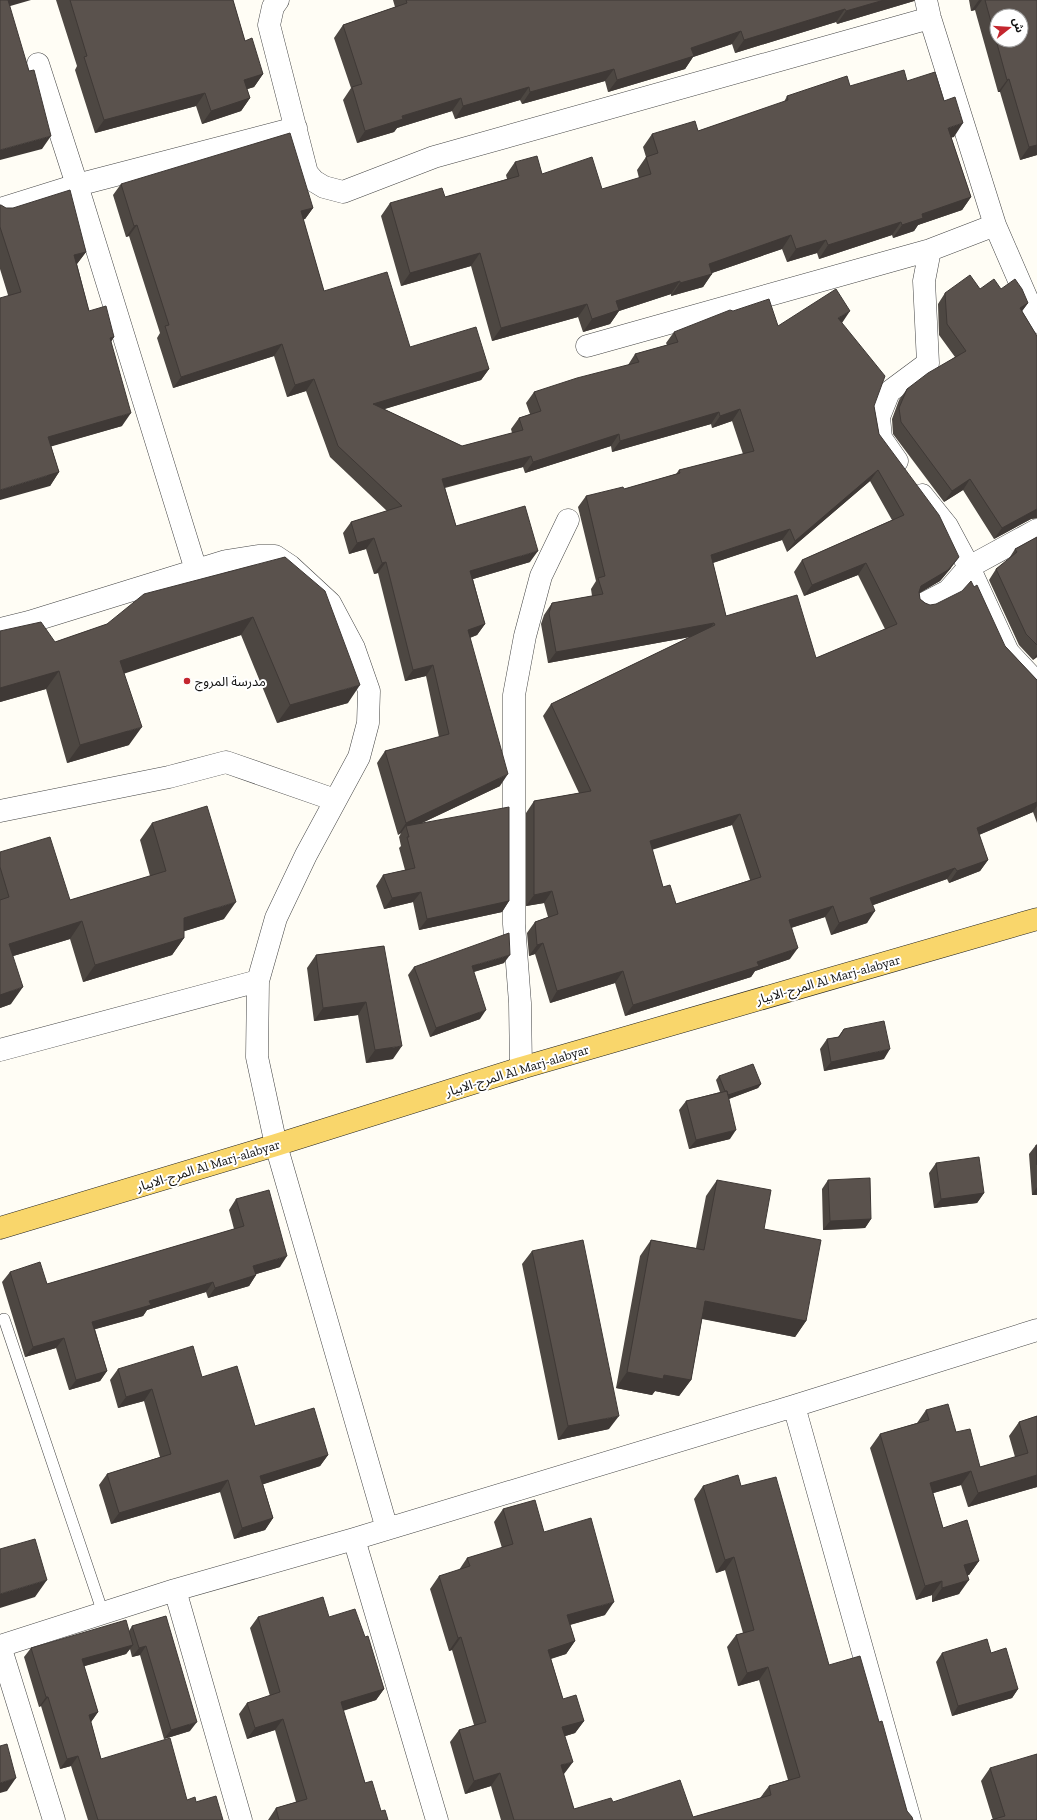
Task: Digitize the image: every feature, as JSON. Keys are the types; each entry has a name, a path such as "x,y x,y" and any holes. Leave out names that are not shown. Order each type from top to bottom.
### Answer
{"main road":[{"name":"المرج-الابيار Al Marj-alabyar","path":"0,1228 276,1145 521,1068 1037,919"}],"street":[{"path":"278,0 273,7 269,25 308,173 314,181 324,188 343,192 434,157 928,9 995,225 1037,322"},
{"path":"38,64 196,570"},
{"path":"0,209 77,185 296,128"},
{"path":"587,346 930,250 995,225"},
{"path":"930,250 924,281 928,363 889,392 878,417 881,438 905,472 947,526 969,567 1008,652 1037,683"},
{"path":"521,1068 520,1003 514,924 514,695 525,636 542,576 568,520"},
{"path":"923,604 948,591 969,567 1037,530"},
{"path":"0,629 29,622 196,570 245,558 275,556 290,566 330,604 354,648 369,691 368,723 359,757 306,855 276,918 258,981 257,1057 276,1145 387,1529"},
{"path":"0,811 169,777 226,762 335,800"},
{"path":"0,1050 258,981"},
{"path":"54,1820 0,1646 175,1590 354,1539 794,1406 1037,1330"},
{"path":"794,1406 910,1820"},
{"path":"354,1539 437,1820"},
{"path":"175,1590 241,1820"}],"lane":[{"path":"4,1319 103,1613"}],"building":[{"path":"0,0 8,0 29,71 34,70 51,136 0,150"},
{"path":"70,0 233,0 245,41 252,38 263,74 244,80 250,98 211,111 205,93 104,120 84,57 87,56"},
{"path":"406,0 884,0 846,11 845,9 744,40 741,31 691,48 694,56 617,80 614,69 530,92 529,87 463,106 461,98 402,116 403,119 365,131 352,87 362,84 343,25 407,3"},
{"path":"985,0 1037,0 1037,145 1029,147 1009,79 1007,80 998,48 1029,48 1029,8 989,8 989,15"},
{"path":"904,70 907,81 935,72 944,101 955,97 963,123 948,128 971,197 922,214 923,218 902,225 901,222 828,245 826,240 796,249 791,235 709,264 712,274 680,283 680,281 616,301 619,310 592,319 587,304 501,328 480,253 410,273 390,203 442,188 445,197 519,176 515,162 537,156 542,174 592,157 602,189 651,174 646,157 658,153 652,134 695,121 698,131 788,100 787,96 847,76 850,86"},
{"path":"290,133 313,208 301,211 324,291 387,272 410,347 476,327 489,369 373,404 462,446 523,430 519,418 541,411 534,392 577,378 639,362 635,354 678,342 674,332 730,310 733,311 769,299 778,326 836,289 850,311 838,318 885,376 874,406 879,434 939,515 959,557 948,570 921,586 919,592 920,599 930,605 936,604 962,591 971,581 974,587 977,585 1005,646 1037,680 1037,802 977,828 988,860 957,871 955,868 870,898 875,911 839,923 833,906 789,920 798,948 757,962 759,966 633,1005 623,971 557,991 543,943 537,945 535,922 558,914 552,891 534,895 534,801 591,791 551,704 715,625 714,623 556,652 549,613 552,603 603,594 598,578 605,576 586,496 623,487 624,489 680,473 679,470 754,451 740,409 720,416 719,412 620,441 619,434 533,462 531,456 442,479 456,526 525,506 538,551 470,571 485,624 468,630 508,774 406,823 385,751 449,734 433,665 413,670 386,562 382,563 374,538 357,543 351,522 402,506 338,446 314,379 295,385 282,344 181,377 165,326 169,325 137,225 134,226 121,184","holes":["878,470 904,515 802,560 812,585 866,563 897,624 816,658 797,595 726,616 711,555 790,529 795,541","740,814 761,877 676,904 670,885 663,887 650,841"]},
{"path":"70,190 86,252 74,255 89,311 106,306 114,337 110,338 131,413 48,437 59,472 0,490 0,298 21,292 0,227 0,205 6,208 13,208"},
{"path":"970,275 980,289 994,279 1001,289 1015,279 1022,289 1028,303 1020,308 1037,336 1037,509 1002,528 970,479 952,491 901,422 899,408 907,389 928,373 966,351 947,324 945,293"},
{"path":"1037,537 1037,645 1026,634 996,569 1017,552 1015,549"},
{"path":"285,557 325,591 360,685 290,705 253,617 120,661 142,727 80,745 59,671 0,688 0,631 41,622 55,642 107,624 144,594"},
{"path":"207,806 236,902 184,918 184,938 95,965 82,921 9,944 23,987 0,995 0,900 9,897 0,867 0,852 50,837 70,900 166,871 152,823"},
{"path":"509,807 509,901 427,919 421,892 392,898 383,875 415,868 407,837 409,837 406,826"},
{"path":"509,933 510,955 472,966 486,1010 436,1028 414,967"},
{"path":"384,946 402,1046 375,1050 366,1002 323,1008 316,955"},
{"path":"884,1021 890,1049 831,1062 827,1039 839,1037 844,1029"},
{"path":"753,1064 761,1084 728,1095 719,1076"},
{"path":"727,1091 736,1130 696,1140 686,1101"},
{"path":"979,1157 984,1193 941,1199 936,1163"},
{"path":"870,1178 871,1219 830,1221 828,1180"},
{"path":"717,1180 771,1190 764,1229 821,1240 806,1321 705,1301 691,1380 664,1375 663,1379 627,1372 651,1240 704,1250"},
{"path":"269,1190 287,1256 253,1266 256,1275 215,1288 213,1282 149,1301 151,1305 92,1322 107,1371 76,1380 64,1338 33,1347 10,1272 40,1262 47,1284 244,1226 236,1199"},
{"path":"583,1240 619,1416 568,1426 532,1251"},
{"path":"193,1346 202,1377 237,1366 255,1426 314,1408 328,1455 260,1476 273,1518 242,1528 228,1480 119,1513 107,1474 171,1454 152,1389 126,1397 118,1369"},
{"path":"948,1404 956,1432 970,1429 980,1467 1028,1453 1019,1422 1037,1416 1037,1475 978,1493 971,1471 930,1483 943,1528 967,1520 979,1561 964,1565 969,1580 942,1588 942,1581 925,1586 880,1434 929,1420 926,1410"},
{"path":"738,1475 741,1486 776,1477 829,1665 860,1656 879,1722 882,1721 907,1811 913,1820 514,1820 500,1773 474,1781 459,1730 486,1722 461,1637 458,1638 439,1576 470,1566 467,1558 513,1544 503,1509 535,1500 544,1532 591,1518 614,1602 567,1615 575,1641 548,1650 563,1699 576,1695 584,1721 562,1727 573,1762 561,1765 574,1809 611,1798 613,1802 680,1780 693,1817 771,1795 769,1786 800,1777 768,1667 747,1673 736,1635 754,1630 734,1557 725,1560 703,1486"},
{"path":"35,1539 47,1580 0,1594 0,1549"},
{"path":"323,1597 329,1617 355,1609 365,1637 368,1636 384,1689 341,1702 365,1783 372,1781 381,1811 385,1810 388,1820 279,1820 276,1808 307,1799 283,1719 255,1728 247,1703 280,1692 258,1617"},
{"path":"166,1616 197,1722 171,1730 146,1646 139,1648 132,1626"},
{"path":"126,1620 133,1645 82,1659 98,1712 89,1715 101,1759 170,1738 187,1800 195,1797 196,1802 216,1796 223,1820 98,1820 78,1756 67,1759 31,1648"},
{"path":"987,1639 991,1653 1006,1648 1018,1689 958,1706 942,1653"},
{"path":"7,1744 16,1778 0,1783 0,1746"},
{"path":"1037,1754 1037,1820 991,1820 1005,1816 990,1768"}],"place":[{"name":"مدرسة المروج","path":"187,681"}]}
